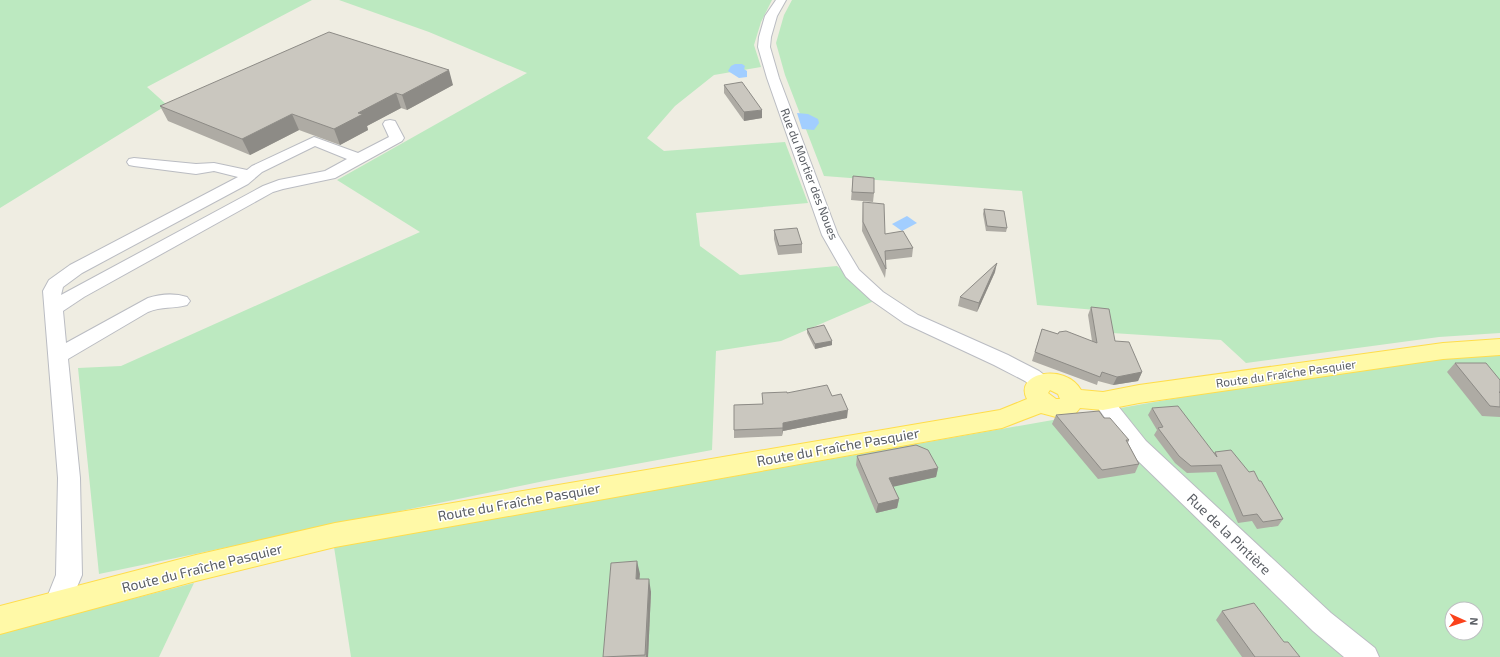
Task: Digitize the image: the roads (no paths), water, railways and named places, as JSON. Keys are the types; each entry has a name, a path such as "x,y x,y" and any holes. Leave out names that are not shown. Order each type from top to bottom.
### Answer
{"main road":[{"name":"Route du Fraîche Pasquier","path":"0,620 196,568 335,535 1002,419 1024,411 1041,392 1048,406 1058,408 1066,407 1071,404 1073,398 1103,401 1443,351 1500,347"}],"street":[{"name":"Rue du Mortier des Noues","path":"780,0 771,16 765,37 764,47 773,78 830,235 852,273 877,296 911,320 1001,360 1032,376 1041,392"},
{"path":"53,309 78,293 268,189 279,184 330,175 397,138 390,124"},
{"path":"57,605 69,575 70,544 69,478 53,309 52,291 55,284 64,276 243,181 258,169 314,141 359,159"},
{"path":"134,162 196,169 214,167 237,171 248,176"},
{"path":"57,357 154,302 181,301"},
{"name":"Rue de la Pintière","path":"1103,401 1138,447 1322,622 1365,657"}],"water":[{"path":"735,64 742,64 745,66 744,69 747,71 747,77 739,78 728,71 731,66"},
{"path":"797,113 808,114 818,119 819,123 814,130 802,129"},
{"path":"907,216 917,223 902,231 892,224"}]}
